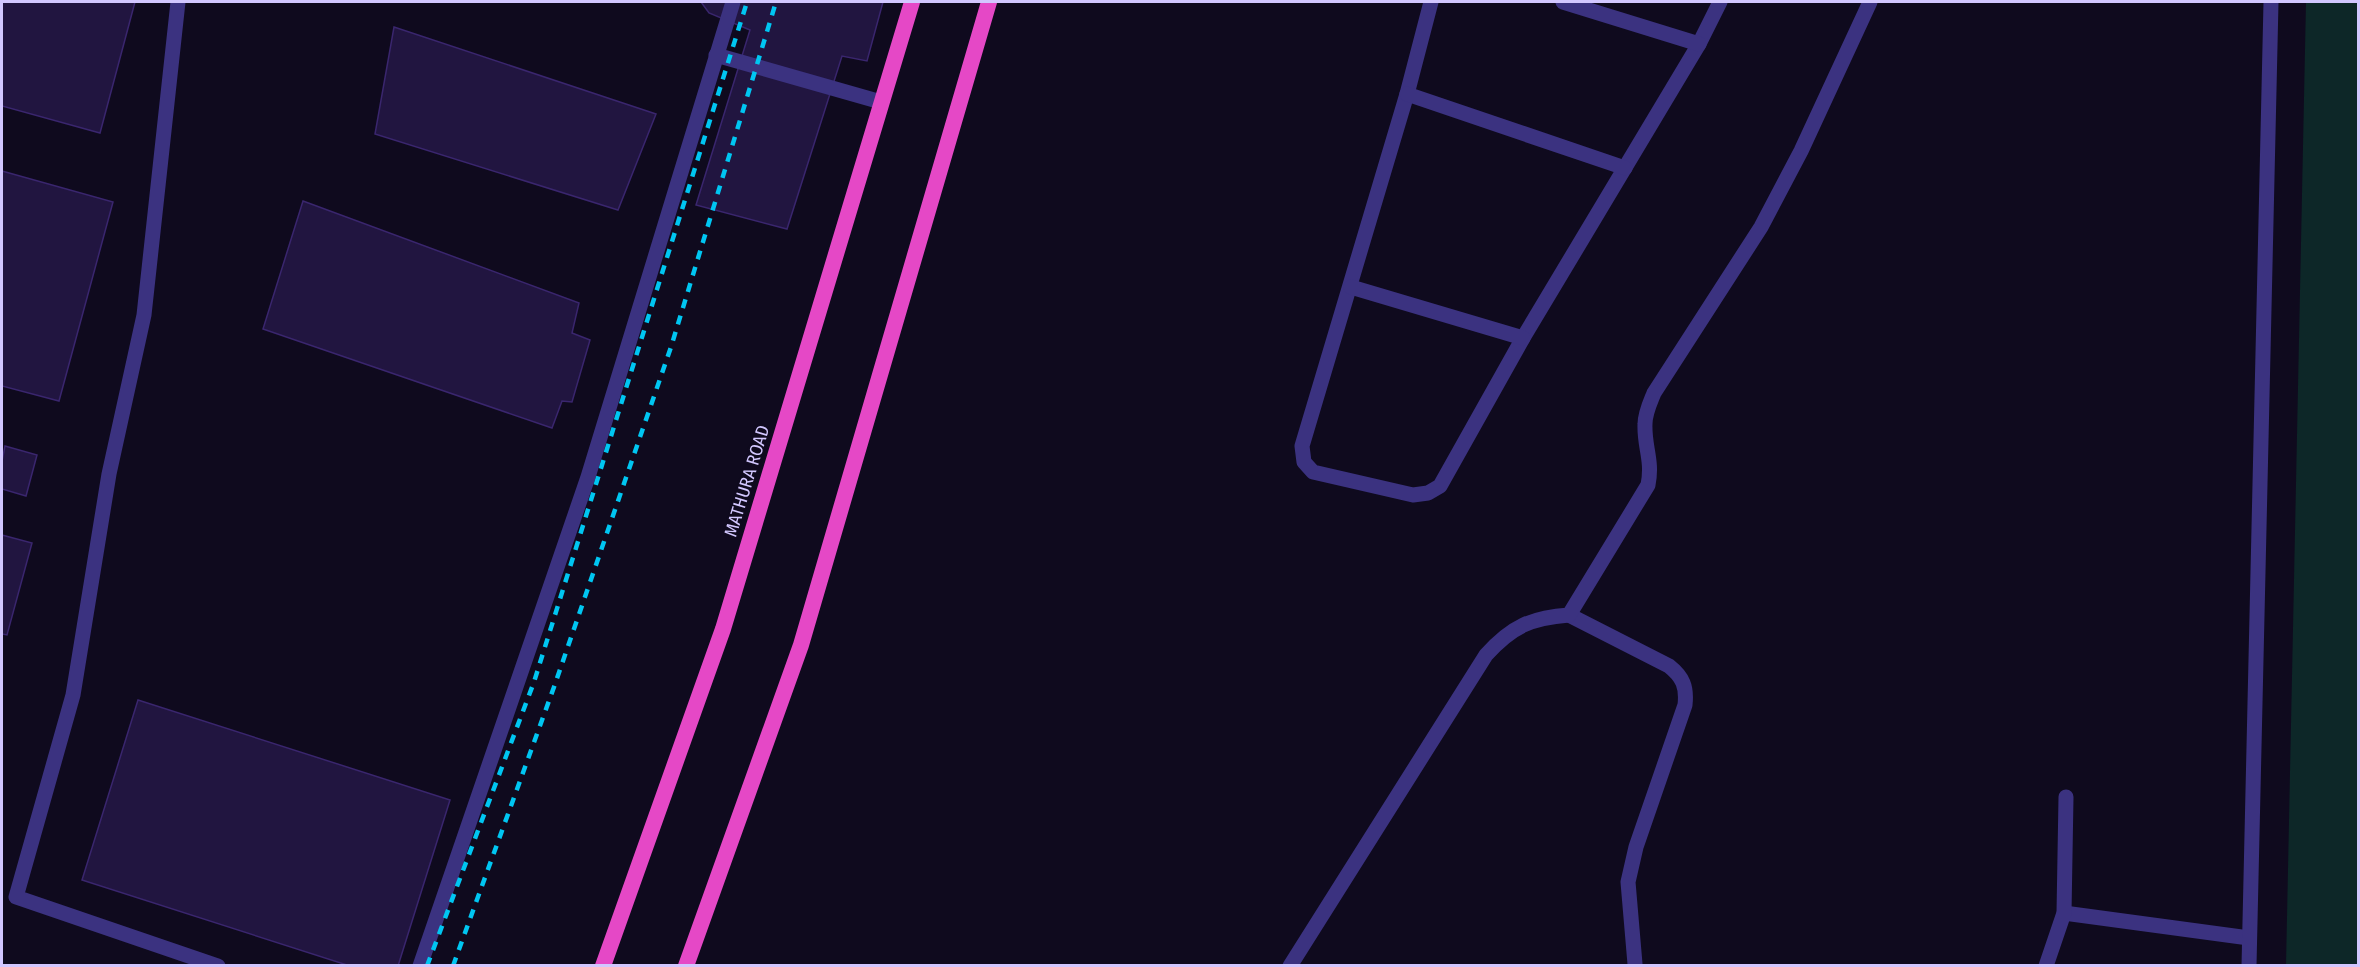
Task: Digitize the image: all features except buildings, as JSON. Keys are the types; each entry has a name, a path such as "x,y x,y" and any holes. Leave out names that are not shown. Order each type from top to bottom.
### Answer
{"highway":[{"name":"MATHURA ROAD","path":"603,966 723,629 912,2"},
{"path":"686,966 801,645 989,2"}],"street":[{"path":"178,2 144,315 109,474 73,695 9,895 218,966"},
{"path":"420,966 588,477 733,2"},
{"path":"1431,2 1351,287 1302,446 1304,462 1313,472 1413,495 1428,493 1440,486 1523,338 1699,44 1720,2"},
{"path":"1563,2 1699,44"},
{"path":"1569,615 1647,485 1651,470 1644,427 1646,412 1654,393 1761,227 1801,151 1870,2"},
{"path":"2249,966 2271,2"},
{"path":"716,55 881,102"},
{"path":"1407,94 1625,168"},
{"path":"1351,287 1523,338"},
{"path":"1290,966 1486,655 1499,640 1528,622 1543,617 1569,615 1668,666 1679,674 1685,683 1685,705 1636,847 1628,882 1635,964"},
{"path":"2046,966 2064,913 2066,797"},
{"path":"2064,913 2249,938"}],"green space":[{"path":"2306,2 2358,2 2358,965 2286,965"}],"railway":[{"path":"427,966 534,682 747,2"},
{"path":"453,966 554,687 671,347 776,2"}]}
